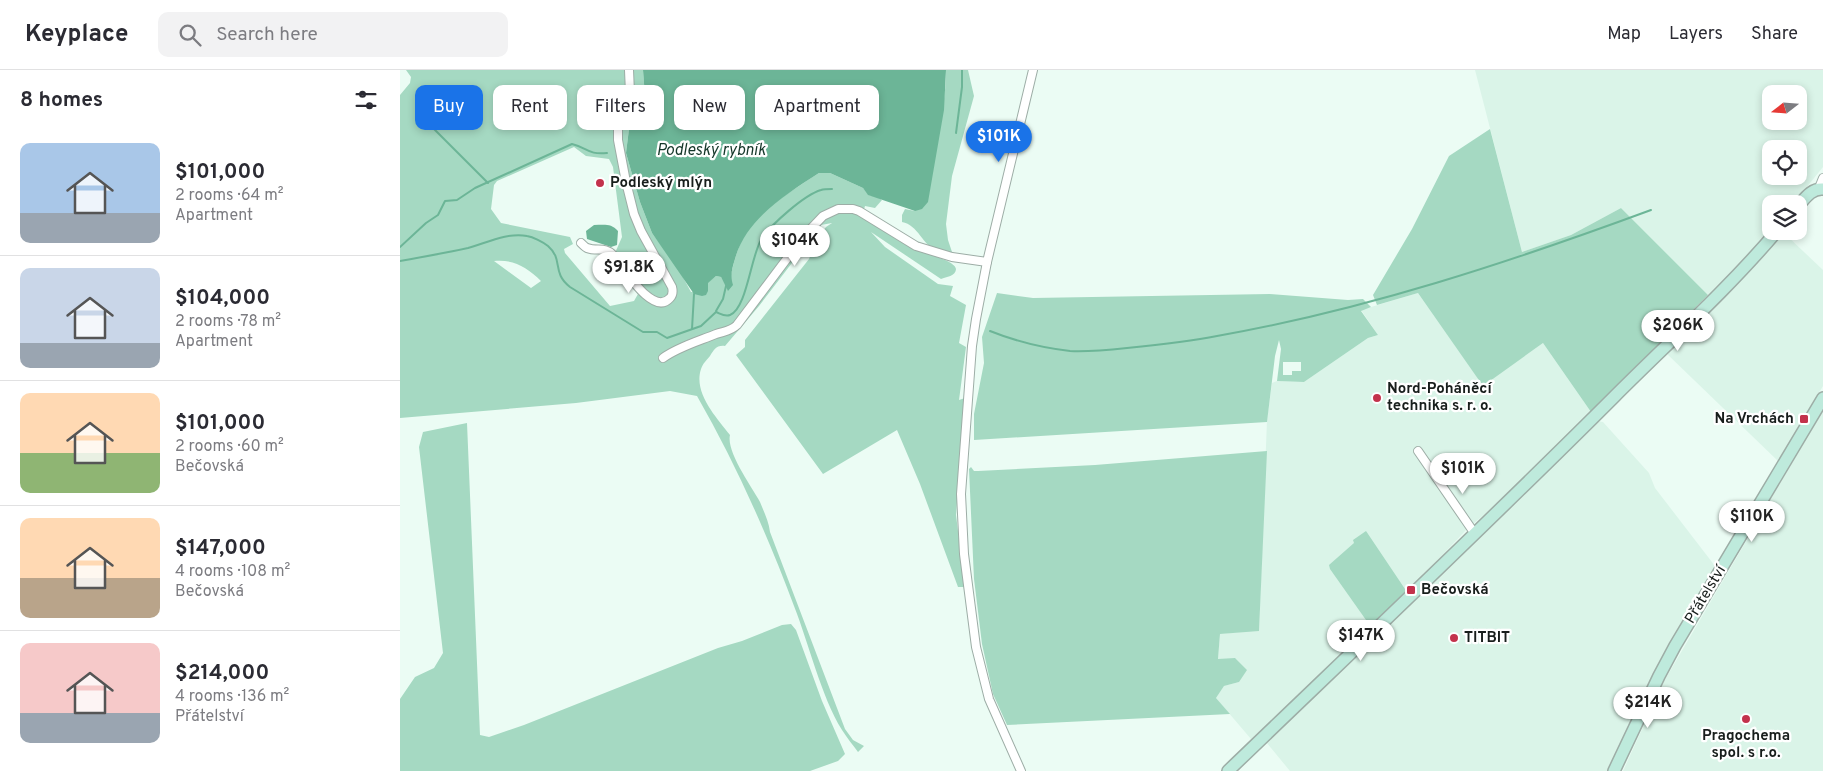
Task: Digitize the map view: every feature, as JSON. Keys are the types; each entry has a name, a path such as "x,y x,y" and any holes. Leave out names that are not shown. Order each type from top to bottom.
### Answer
{"street":[{"path":"581,243 588,248 607,250 637,286 651,299 664,302 671,298 673,291 669,280 634,214 618,140 618,127 621,116 629,101 628,70"},
{"path":"1021,771 989,699 976,647 964,554 961,494 972,346 987,262 1033,70"},
{"path":"1807,196 1822,185"},
{"path":"663,358 678,350 731,330 737,325 804,236 823,216 838,208 853,209 916,246 952,257 987,262"},
{"path":"1228,771 1475,534 1746,265 1769,240"},
{"name":"Přátelství","path":"1614,771 1675,646 1823,398"},
{"path":"1418,451 1475,534"}],"shaded area":[{"path":"406,70 643,70 644,85 577,85 577,130 629,130 626,153 640,202 652,233 678,268 691,292 708,291 707,283 716,276 721,277 728,290 739,248 751,225 773,204 819,173 830,173 863,188 869,195 882,200 875,208 865,206 862,216 906,245 955,266 956,271 954,273 941,279 871,232 885,247 938,284 953,286 950,296 966,305 959,343 966,347 959,400 965,398 956,515 965,587 958,587 920,484 897,430 823,474 736,355 745,347 745,340 809,259 817,239 826,227 832,223 821,225 759,306 725,346 719,346 714,350 701,369 699,378 703,396 730,435 732,451 736,460 760,502 845,729 853,740 864,746 858,752 842,730 828,702 800,621 773,552 737,472 697,396 670,391 576,403 400,418 400,95 410,83 411,77","holes":["574,147 586,156 609,159 613,167 622,237 615,253 622,272 638,294 634,301 610,306 565,253 564,249 573,244 570,237 501,223 491,209 494,185 497,181","494,261 519,265 541,281 531,288"]},
{"path":"946,70 968,70 974,96 952,176 946,224 948,240 953,255 940,253 931,248 912,227 902,222 902,215 905,209 915,211 931,159 940,124"},
{"path":"1475,70 1823,70 1823,167 1800,195 1762,195 1763,240 1708,295 1621,208 1571,235 1522,252"},
{"path":"1490,129 1522,252 1571,235 1621,208 1708,295 1591,412 1543,343 1483,386 1418,293 1377,305 1373,295 1412,229 1449,156"},
{"path":"1777,240 1791,240 1823,270 1823,386 1778,461 1666,353"},
{"path":"997,293 1033,298 1270,294 1348,300 1363,299 1371,307 1361,311 1378,335 1368,338 1304,382 1277,381 1281,349 1279,340 1275,356 1267,422 974,440 974,414 984,363 982,337","holes":["1283,362 1301,362 1301,371 1292,371 1292,375 1283,375"]},
{"path":"1418,293 1483,385 1543,343 1591,412 1515,489 1467,529 1420,579 1251,739 1216,698 1224,686 1239,682 1218,659 1220,634 1259,630 1267,420 1272,383 1277,381 1304,382 1368,338 1378,335 1361,310"},
{"path":"1823,410 1823,771 1623,771 1663,683"},
{"path":"1597,421 1603,422 1649,473 1655,488 1715,566 1655,671 1608,771 1290,771 1266,742"},
{"path":"467,423 480,735 489,737 524,725 718,648 742,641 782,625 791,624 796,630 822,701 845,754 838,761 810,771 400,771 400,699 415,677 434,668 443,653 419,447 423,432"},
{"path":"1267,451 1259,631 1220,634 1218,659 1235,658 1247,670 1239,682 1224,686 1216,698 1230,714 1007,725 993,694 982,644 974,579 969,469 971,467 974,471 978,471 1095,465"},
{"path":"1366,531 1407,592 1376,622 1372,623 1366,620 1329,565 1354,543 1353,540"}],"water":[{"name":"Podleský rybník","path":"643,70 946,70 944,110 928,202 922,209 915,211 868,195 863,188 830,173 819,173 780,199 757,220 740,245 732,272 733,285 728,291 721,277 716,276 708,283 706,295 694,294 652,233 640,202 626,153 629,130 664,130 664,85 644,85"},
{"path":"594,225 607,225 615,228 618,231 617,245 611,247 587,239 586,231"}],"waterway":[{"path":"956,133 962,87 962,70"},
{"path":"435,130 488,183"},
{"path":"400,247 426,223 438,215 445,201 457,200 475,188 572,144 592,152 607,153"},
{"path":"400,261 468,248 512,235 529,237 543,243 553,251 561,276 570,287 643,332 657,332 667,338 701,326 716,312 726,316 736,311 745,292 762,238 797,204 814,193 825,189 832,189"},
{"path":"990,331 1039,346 1070,351 1120,349 1206,338 1327,313 1437,283 1545,248 1651,210"},
{"path":"716,311 723,299 726,286"},
{"path":"692,329 694,294"}],"place":[{"name":"Podleský mlýn","path":"600,183"},
{"name":"Nord-Poháněcí technika s. r. o.","path":"1377,398"},
{"name":"Na Vrchách","path":"1804,419"},
{"name":"Bečovská","path":"1411,590"},
{"name":"TITBIT","path":"1454,638"},
{"name":"Pragochema spol. s r.o.","path":"1746,719"}]}
